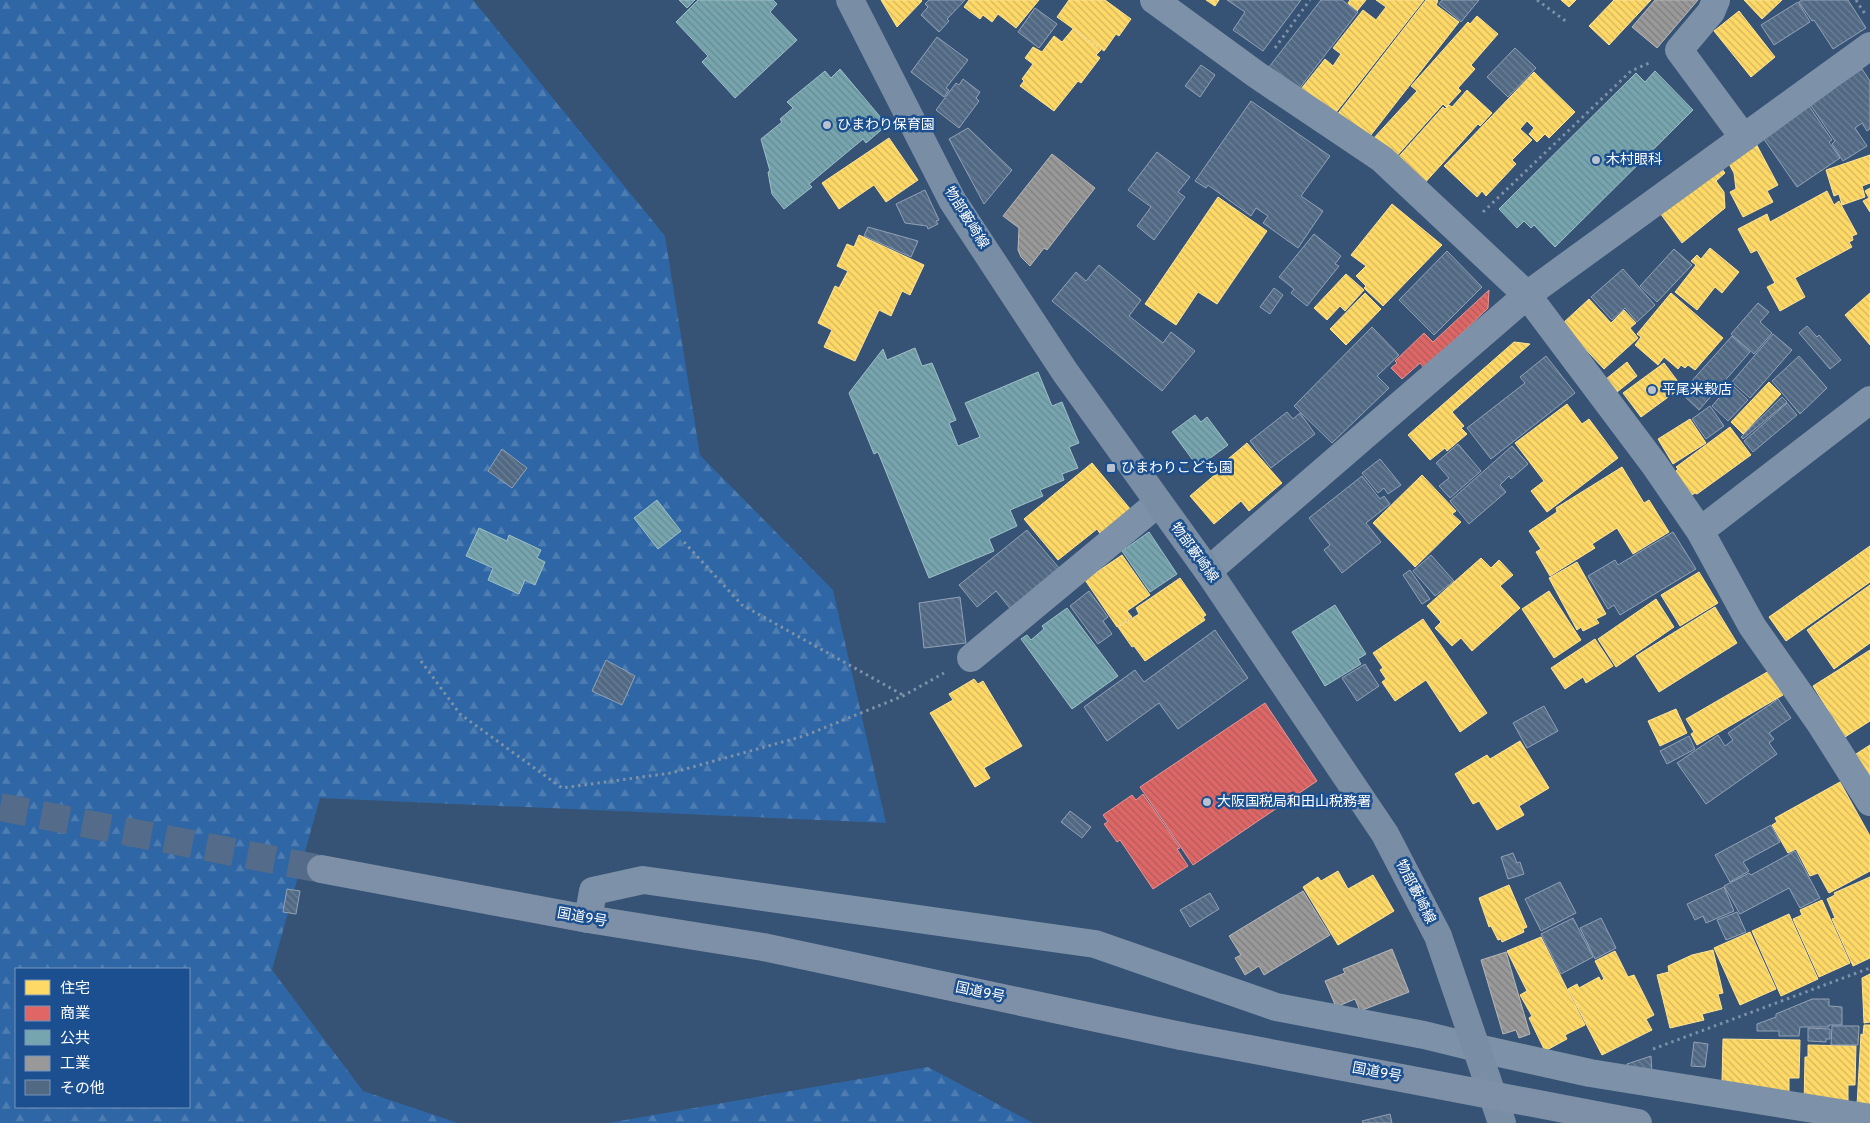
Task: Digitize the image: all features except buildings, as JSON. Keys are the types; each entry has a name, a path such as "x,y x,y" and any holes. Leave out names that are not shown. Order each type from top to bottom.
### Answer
{"highway":[{"name":"国道9号","path":"322,869 588,919 763,947 1182,1036 1638,1123"}],"main road":[{"name":"物部藪崎線","path":"850,0 952,200 1065,372 1208,571 1385,834 1438,936 1502,1123"}],"street":[{"path":"1154,0 1256,75 1382,159 1527,295 1654,464 1700,531 1752,626 1820,723 1870,802"},
{"path":"1716,0 1712,12 1679,50 1744,138"},
{"path":"1208,571 1527,295 1870,46"},
{"path":"1700,531 1870,400"},
{"path":"971,658 1158,503"},
{"path":"588,919 593,891 643,880 1095,944 1276,1007 1424,1036 1590,1073 1870,1118"}],"path":[{"path":"1256,75 1310,0"},
{"path":"1537,0 1567,22"},
{"path":"1856,0 1865,15"},
{"path":"1461,233 1631,71 1679,50"},
{"path":"684,542 742,605 903,696"},
{"path":"421,662 460,714 562,788 671,773 804,736 903,696 971,658"},
{"path":"1646,1052 1870,968"}],"green space":[{"path":"0,0 473,0 665,236 700,455 833,590 886,823 320,798 272,970 363,1091 458,1123 0,1123"},
{"path":"928,1067 1033,1123 608,1123"}],"tunnel":[{"path":"0,807 321,869"}],"place":[{"name":"ひまわり保育園","path":"827,125"},
{"name":"木村眼科","path":"1596,160"},
{"name":"平尾米穀店","path":"1652,390"},
{"name":"ひまわりこども園","path":"1111,468"},
{"name":"大阪国税局和田山税務署","path":"1207,802"}]}
